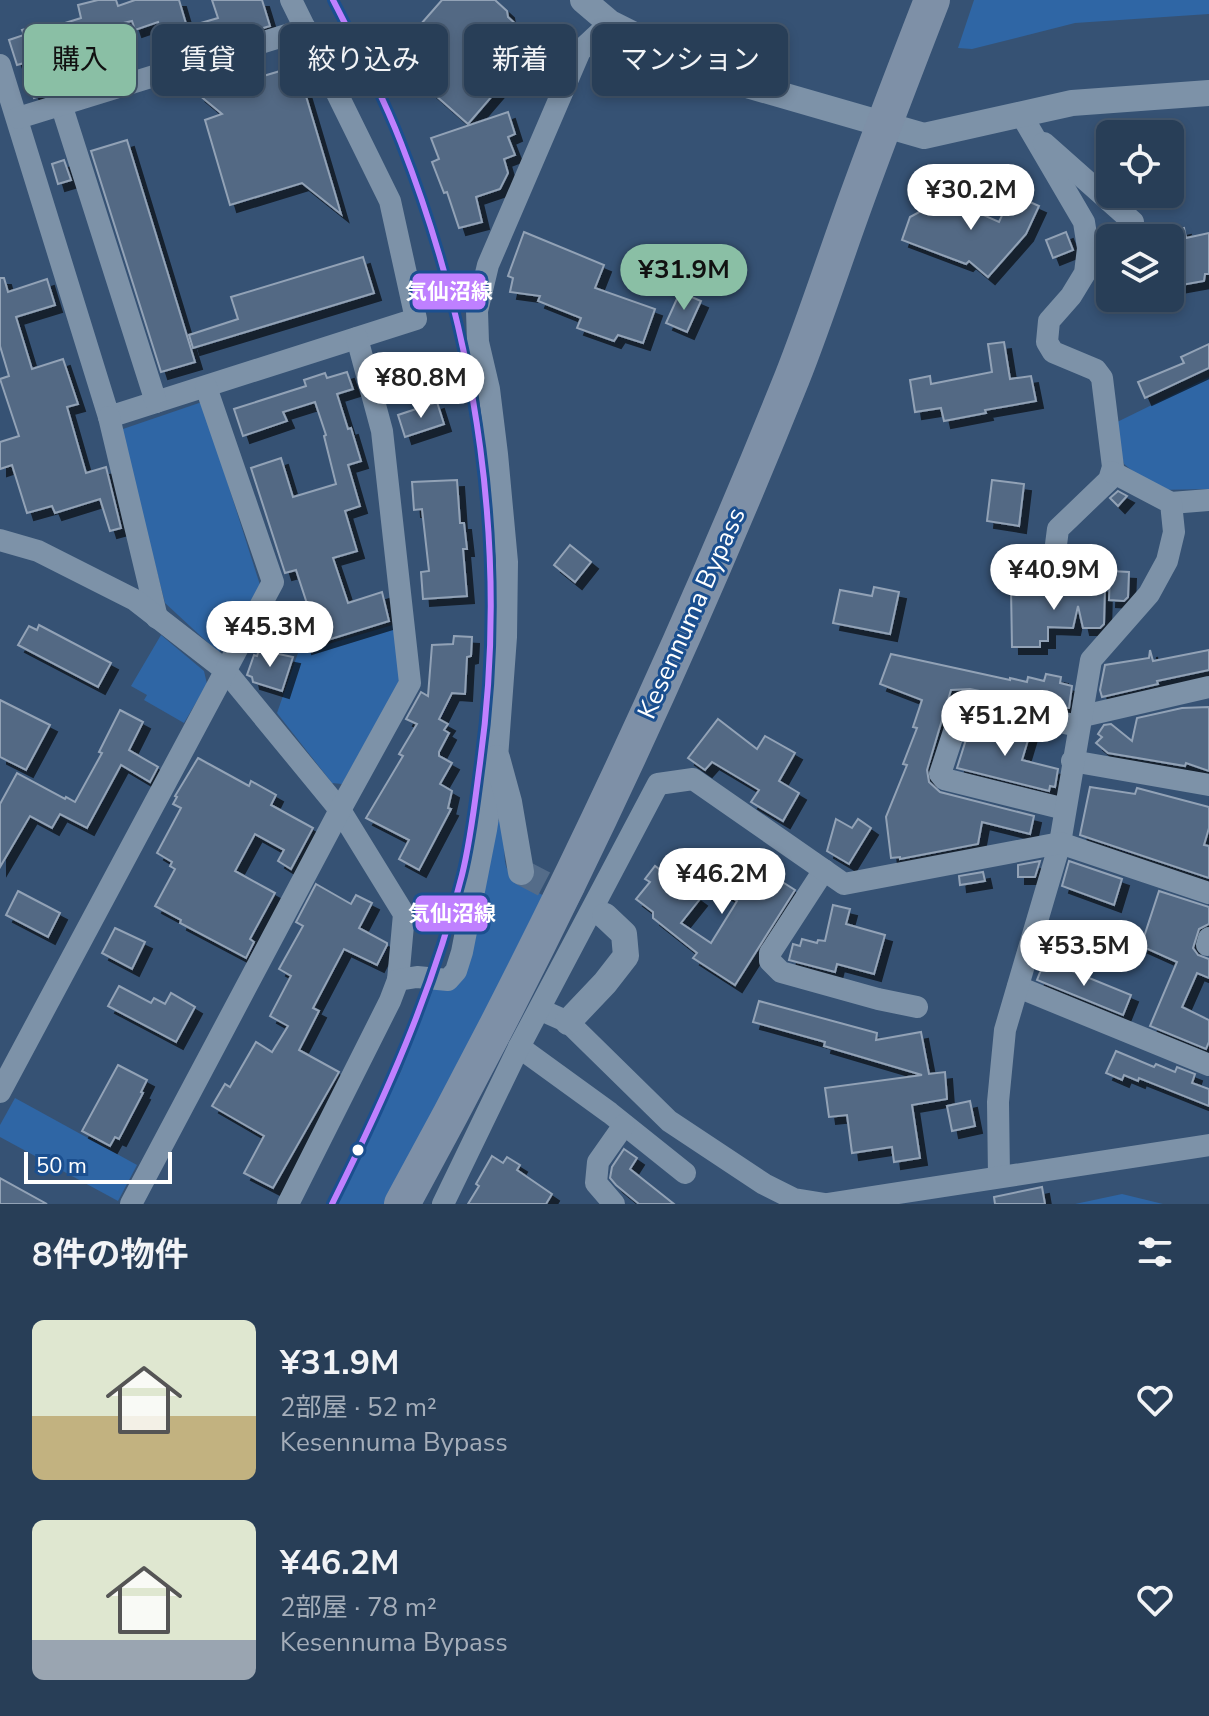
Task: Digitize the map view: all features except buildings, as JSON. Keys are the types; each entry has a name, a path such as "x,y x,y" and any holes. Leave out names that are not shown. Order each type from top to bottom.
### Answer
{"highway":[{"name":"Kesennuma Bypass","path":"402,1204 455,1108 567,887 676,652 793,376 932,0"}],"street":[{"path":"291,0 303,24"},
{"path":"583,0 610,23 716,76 924,136 1028,125 1072,103 1209,93"},
{"path":"398,980 417,977 448,980 456,971 486,830 497,758 506,637 507,562 497,454 489,389 478,342 477,311 488,265 580,51 610,23"},
{"path":"18,118 280,37"},
{"path":"0,65 109,417 157,618"},
{"path":"109,417 416,319 390,201 339,96"},
{"path":"61,104 156,402"},
{"path":"1028,125 1133,222"},
{"path":"1028,125 1084,222 1088,248 1085,273 1071,296 1049,321 1047,342 1053,352 1096,370 1102,378 1113,467 1109,480 1058,529 1053,568"},
{"path":"131,1204 410,683 382,431 357,338"},
{"path":"0,1092 273,582 206,387"},
{"path":"1112,472 1171,503 1209,500"},
{"path":"999,1176 998,1102 1005,1030 1060,843 1091,660 1149,594 1167,561 1174,532 1171,503"},
{"path":"0,540 38,551 135,600 225,670 340,810 404,914 398,980 390,1001 288,1204"},
{"path":"1065,809 944,779 940,774 962,707 967,703 1081,721 1209,687"},
{"path":"497,758 509,802 521,872"},
{"path":"1072,761 1209,785"},
{"path":"443,1204 519,1047 658,784 693,779 844,884 1060,843 1209,893"},
{"path":"824,870 770,953 770,961 781,972 917,1007"},
{"path":"568,1022 626,956 624,934 605,916"},
{"path":"1018,987 1209,1065"},
{"path":"541,1010 568,1022 669,1121 685,1156"},
{"path":"519,1047 624,1125 685,1156 764,1184 794,1199 826,1204 1209,1145"},
{"path":"614,1204 596,1183 598,1162 624,1125"}],"shaded area":[{"path":"974,0 1209,0 1209,14 1075,23 972,49 958,48"},
{"path":"1209,377 1209,489 1156,490 1124,464 1113,424"},
{"path":"202,402 260,585 219,653 165,603 120,430"},
{"path":"396,624 401,679 342,784 332,783 277,713 298,653"},
{"path":"161,635 204,671 207,684 184,723 144,700 147,695 131,686"},
{"path":"502,818 506,823 505,863 508,870 520,882 546,897 392,1204 336,1204 401,1071 434,986 449,985 498,821"},
{"path":"15,1098 137,1165 118,1201 0,1137 0,1125"},
{"path":"1122,1194 1163,1204 1075,1204"}],"tunnel":[{"path":"521,872 605,916"}],"transit line":[{"name":"気仙沼線","path":"332,1204 406,1043 437,960 462,875 480,763 488,684 491,605 488,526 480,448 450,293 401,143 333,0"}]}
